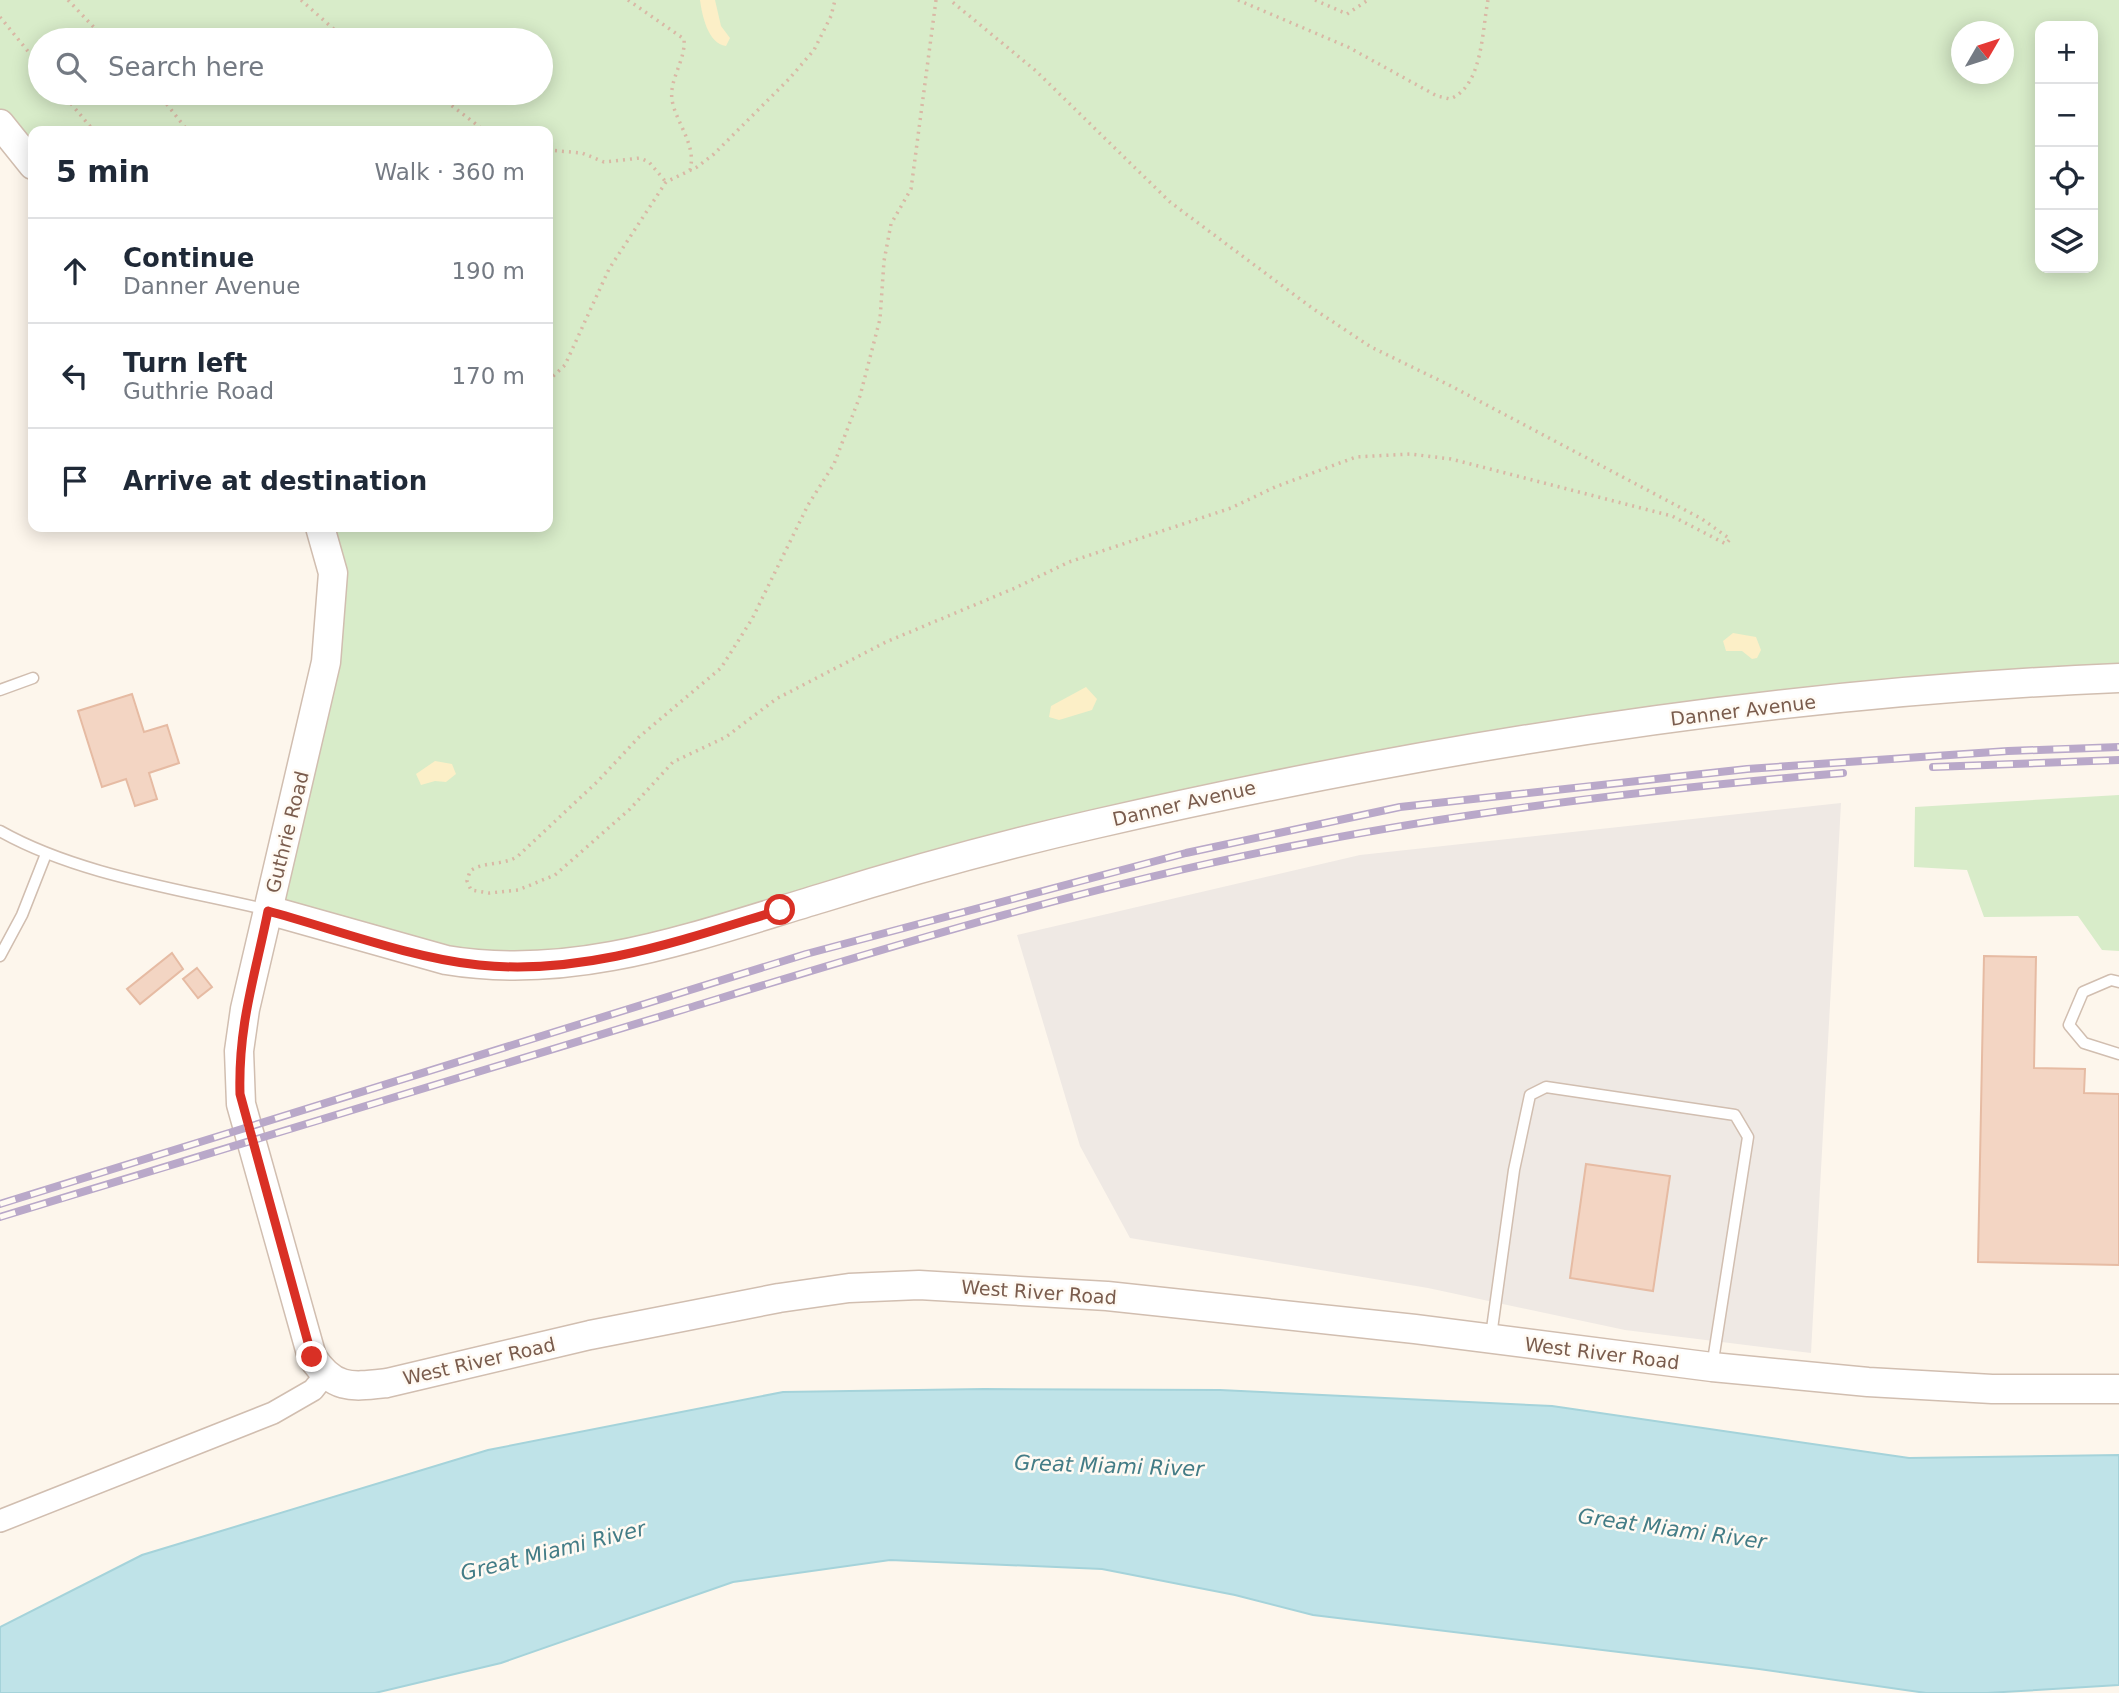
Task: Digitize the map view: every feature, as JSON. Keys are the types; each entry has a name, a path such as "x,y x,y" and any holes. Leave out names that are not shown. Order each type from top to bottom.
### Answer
{"street":[{"path":"0,124 28,158"},
{"name":"Guthrie Road","path":"321,532 333,573 326,662 245,1009 239,1051 241,1104 312,1357 325,1375"},
{"name":"Danner Avenue","path":"268,911 446,960 477,965 542,967 587,962 657,948 903,873 1056,832 1276,782 1413,756 1641,722 1858,697 2015,682 2119,678"},
{"name":"West River Road","path":"325,1375 336,1382 354,1386 387,1383 657,1322 813,1293 884,1286 988,1287 1107,1296 1712,1367 1868,1382 1978,1388 2119,1389"},
{"path":"0,1521 273,1413 313,1390 325,1375"}],"lane":[{"path":"0,690 33,678"},
{"path":"0,831 46,854 90,869 268,911"},
{"path":"0,956 22,915 46,854"},
{"path":"2119,982 2111,980 2083,992 2069,1025 2084,1043 2119,1054"},
{"path":"1490,1339 1514,1170 1530,1095 1546,1087 1735,1115 1748,1137 1712,1367"}],"path":[{"path":"68,0 95,28"},
{"path":"301,0 332,28"},
{"path":"628,0 684,39 671,92 674,109 692,157 690,170"},
{"path":"553,376 565,365 609,269 666,182 690,170 722,147 806,61 826,27 835,0"},
{"path":"936,0 911,189 891,224 884,261 880,319 853,417 834,464 808,505 752,619 721,668 639,737 518,856 508,862 479,866 470,872 467,886 471,890 489,893 518,890 555,875 630,808 682,756 726,737 776,699 886,642 1015,589 1069,562 1231,508 1286,483 1356,457 1379,454 1440,456 1671,516 1726,544 1730,539 1702,519 1458,389 1371,347 1312,309 1170,202 1036,71 950,0"},
{"path":"1238,0 1299,23 1437,96 1450,99 1462,93 1475,71 1488,0"},
{"path":"1315,0 1347,14 1368,0"},
{"path":"0,17 28,51"},
{"path":"72,105 90,126"},
{"path":"167,105 184,126"},
{"path":"451,105 478,126"},
{"path":"553,150 582,153 604,162 640,158 649,162 666,182"}],"shaded area":[{"path":"1841,803 1811,1353 1625,1330 1428,1288 1130,1238 1080,1146 1017,935 1360,855"}],"green space":[{"path":"0,0 2119,0 2119,678 1413,756 542,967 268,910 326,662 320,532 553,532 553,126 28,126 28,159 0,124"},
{"path":"2119,795 2119,951 2102,950 2078,916 1984,917 1967,870 1914,867 1915,807"}],"sand":[{"path":"700,0 715,0 721,26 730,38 726,46 710,35"},
{"path":"1733,633 1756,637 1761,650 1757,658 1752,659 1742,651 1726,651 1723,641"},
{"path":"1086,687 1097,699 1092,710 1059,720 1049,717 1051,706"},
{"path":"435,761 452,764 456,774 446,782 435,781 421,785 416,774"}],"water":[{"name":"Great Miami River","path":"1220,1390 1552,1406 1909,1458 2119,1455 2119,1685 1987,1693 1926,1693 1759,1669 1313,1615 1235,1595 1102,1569 890,1560 733,1582 501,1663 375,1693 0,1693 0,1627 142,1555 488,1450 783,1392"}],"building":[{"path":"132,694 144,732 167,725 179,763 149,773 157,799 135,806 126,779 102,787 78,711"},
{"path":"172,953 183,969 140,1004 127,989"},
{"path":"1984,956 2036,957 2034,1068 2085,1069 2084,1093 2119,1094 2119,1265 1978,1262"},
{"path":"197,968 212,987 198,998 183,979"},
{"path":"1586,1164 1670,1176 1653,1291 1570,1278"}],"railway":[{"path":"0,1204 806,954 1186,853 1400,807 1747,769 2008,751 2119,747"},
{"path":"1933,767 2119,760"},
{"path":"0,1217 840,962 1154,876 1313,842 1511,809 1643,792 1843,773"}],"route":[{"path":"312,1357 240,1094 239,1051 245,1009 268,911 446,960 497,967 542,967 628,955 780,910"}]}
